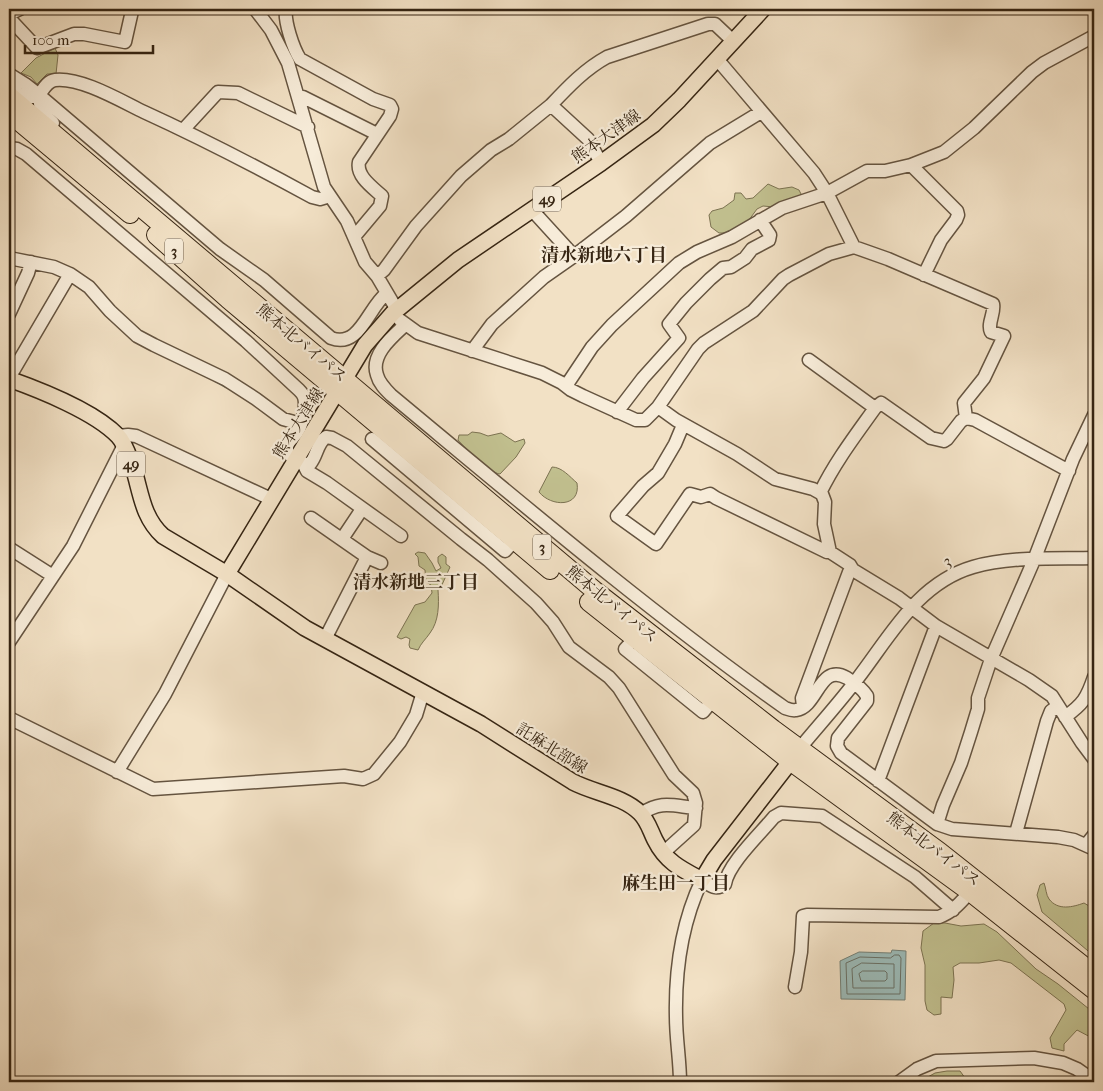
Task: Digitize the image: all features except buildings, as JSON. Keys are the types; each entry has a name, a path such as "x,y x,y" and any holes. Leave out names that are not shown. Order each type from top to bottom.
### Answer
{"highway":[{"name":"熊本北バイパス","path":"9,96 98,179 341,386 594,590 720,688 795,755 1094,990"},
{"name":"熊本北バイパス","path":"9,113 98,179"},
{"name":"熊本北バイパス","path":"341,386 421,472 514,541 713,700 940,852 1094,974"}],"main road":[{"name":"熊本大津線","path":"227,574 271,499 300,462 365,345 395,312 458,260 601,163 653,125 679,100 763,9"},
{"name":"49","path":"9,379 69,404 98,420 121,440 133,466 147,516 154,528 163,536 227,574"},
{"name":"託麻北部線","path":"227,574 297,623 481,724 573,782 588,790 630,805 641,814 663,853 673,864 702,880"},
{"path":"702,880 714,860 795,755"}],"street":[{"path":"9,14 20,9"},
{"path":"9,18 37,48 74,34 84,34 125,42 131,19 132,11 130,9"},
{"path":"255,9 280,46 288,63 324,187 347,221 365,262 377,276 395,312 404,325 418,333 542,374 617,412 636,420 645,420 658,407 704,343 753,312 783,279 789,275 829,254 854,247 888,259 991,303 994,308 991,332 1004,336 984,378 964,403 966,418"},
{"path":"286,9 286,17 296,53 300,59 373,99 390,106 392,112 359,162 360,174 382,196 382,200 380,206 354,237"},
{"path":"377,276 384,270 416,226 461,176 491,150 509,139 551,105 595,64 607,57 708,24 715,24 733,41"},
{"path":"566,386 592,347 612,325 679,262 732,237 782,208 826,193 867,171 885,171 911,165 944,152 974,128 1032,72 1044,63 1094,36"},
{"path":"717,59 814,173 854,247"},
{"path":"9,74 39,95 220,249 264,280 331,338 337,340 352,337 375,304 387,293"},
{"path":"9,87 25,99 39,95 52,80 61,80 101,90 236,155 312,197 320,199 330,196"},
{"path":"183,130 218,92 238,93 308,127"},
{"path":"39,95 41,112 85,151 98,179"},
{"path":"298,98 303,97 377,134"},
{"path":"551,105 588,139 601,163"},
{"path":"472,351 492,324 544,277 626,216 710,143 761,112"},
{"path":"9,126 21,132 60,165 98,179"},
{"path":"9,148 26,154 246,341 299,390 304,397 305,404 298,433 287,447 289,453 307,471 327,483 401,536"},
{"path":"911,165 957,211 958,215 941,240 924,275"},
{"path":"532,210 574,256"},
{"path":"617,412 643,378 679,338 669,324 686,303 723,268 731,267 745,258 752,249 769,240 770,235 760,220"},
{"path":"9,258 30,265 54,267 89,287 110,311 137,336 226,379 283,419 301,424"},
{"path":"9,314 30,265"},
{"path":"9,379 69,277"},
{"path":"404,325 385,346 376,362 376,374 380,383 390,395 717,660 785,708 797,710 803,707 826,679 833,674 839,673 855,682 868,696 867,701 838,738 837,746 841,753 937,824 952,829 1058,836 1092,843"},
{"path":"808,360 842,382 875,408"},
{"path":"820,493 832,469 875,408 881,403 935,440 947,440 961,421 966,418 975,420 1069,470"},
{"path":"658,407 683,424 737,454 774,479 813,489 820,493 825,502 824,524 830,552"},
{"path":"937,824 942,805 974,723 978,708 978,698 991,659 1034,560 1069,470 1094,415"},
{"path":"683,424 675,444 658,474 643,486 617,516 656,544 690,494 701,498 710,494 830,552 850,565 853,570 899,598 936,626 1052,696 1094,759"},
{"path":"9,642 73,546 121,440 128,435 136,436 271,499"},
{"path":"300,462 310,464 314,460 321,440 326,437 347,446 488,560 536,603 553,622 569,647 609,677 619,688 674,774 694,793 696,798 694,825 663,853"},
{"path":"372,439 421,472"},
{"path":"342,539 362,509"},
{"path":"311,518 367,557 381,563"},
{"path":"9,548 53,576"},
{"path":"324,639 367,557"},
{"name":"3","path":"795,755 855,682 911,608 923,595 938,584 973,567 1002,562 1094,558"},
{"path":"803,707 802,698 849,572 853,570"},
{"path":"116,772 165,694 227,574"},
{"path":"878,781 936,626"},
{"path":"1016,833 1051,711 1062,711 1081,705 1088,696 1094,677"},
{"path":"9,718 153,789 344,776 363,779 374,774 400,742 416,715 423,692"},
{"path":"641,814 652,806 660,805 696,808"},
{"path":"680,1082 676,1018 677,976 682,942 693,898 702,880 711,887 721,887 725,884 726,877 732,867 774,817 781,813 822,816 914,877 953,910"},
{"path":"794,987 801,952 803,916 807,914 931,917 946,914 953,910 970,892"},
{"path":"899,1082 917,1069 936,1061 1034,1058 1063,1063 1077,1069 1094,1081"}],"shaded area":[{"path":"55,48 58,55 56,74 47,74 37,84 31,77 21,73 36,58"},
{"path":"768,184 779,189 792,187 799,190 801,194 799,198 774,207 763,206 757,209 746,224 727,233 719,233 711,227 709,215 712,211 723,208 734,200 735,193 741,193 746,199 753,198"},
{"path":"472,432 488,436 501,433 515,442 524,439 525,443 516,457 500,474 495,473 458,440 459,435 468,435"},
{"path":"552,467 562,470 577,483 577,491 570,501 557,502 544,497 539,492"},
{"path":"418,552 425,553 436,571 441,568 438,557 442,554 446,557 446,564 450,567 438,590 437,618 433,628 418,650 410,648 410,639 397,637 415,605 425,602 432,593 431,585 426,582 425,570 419,566 418,557 415,554"},
{"path":"1044,883 1048,897 1053,903 1061,907 1070,907 1084,903 1094,909 1094,956 1042,912 1037,895 1040,885"},
{"path":"934,923 961,926 984,924 997,932 1036,969 1094,1013 1094,1039 1077,1030 1064,1044 1064,1051 1052,1048 1050,1038 1066,1010 1064,1004 1011,963 999,960 960,963 953,967 952,998 941,997 941,1014 934,1015 927,1010 925,1001 925,965 921,948 923,931"},
{"path":"960,1071 968,1082 919,1082 935,1073"}],"water":[{"path":"892,950 906,951 905,1000 841,999 840,961 859,952 891,953"}],"waterway":[{"path":"215,381 226,387"}],"district":[{"name":"清水新地六丁目","path":"604,255"},
{"name":"清水新地三丁目","path":"416,582"},
{"name":"麻生田一丁目","path":"676,883"}]}
